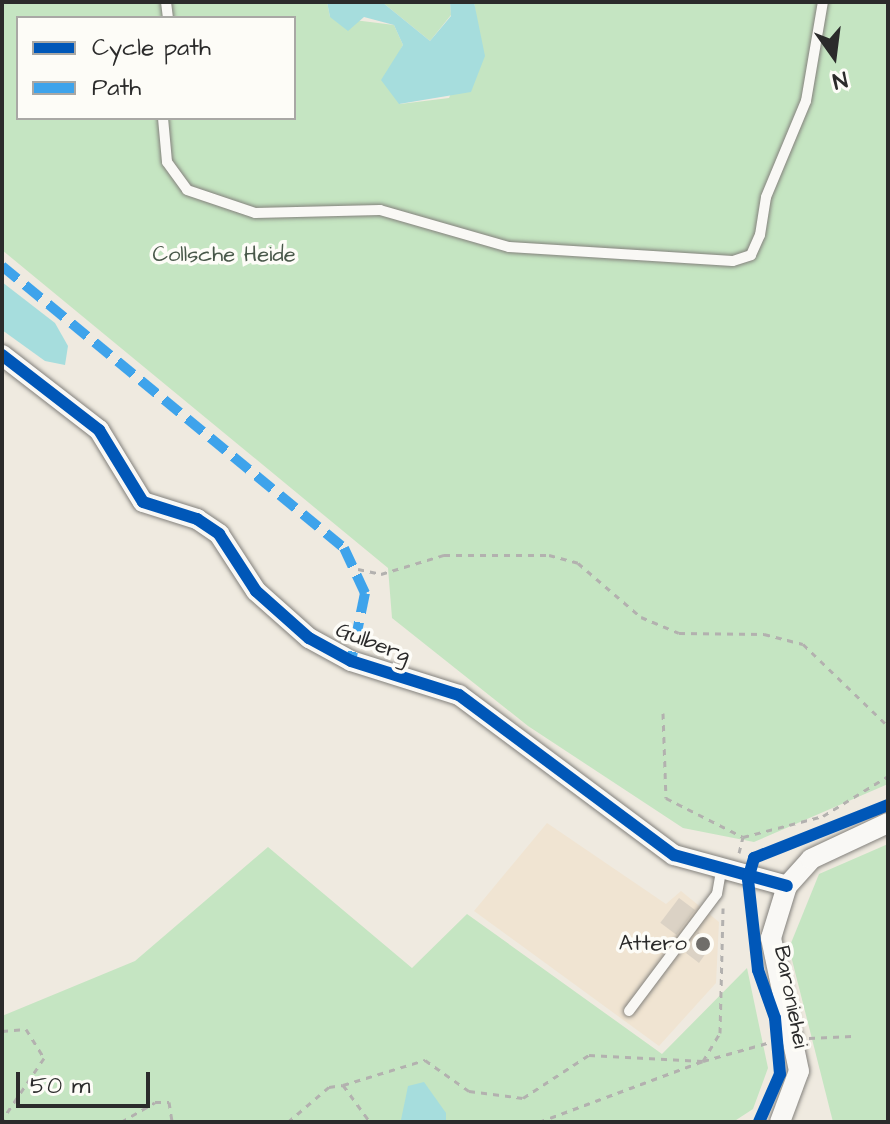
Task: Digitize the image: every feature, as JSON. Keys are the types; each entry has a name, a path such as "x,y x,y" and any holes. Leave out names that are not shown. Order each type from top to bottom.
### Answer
{"street":[{"name":"Gulberg","path":"2,355 99,430 143,502 219,534 256,591 309,638 351,661 459,695 652,844 721,871 787,886"},
{"path":"787,886 811,859 888,823"},
{"name":"Baroniehei","path":"780,1122 799,1071 784,1036 771,938 787,886"}],"lane":[{"path":"163,120 167,162 187,190 255,213 380,210 509,247 733,261 751,255 760,235 766,197 806,101 823,2"},
{"path":"629,1011 717,894 721,871"}],"path":[{"path":"358,569 381,574 444,555 549,555 578,563 641,617 679,633 764,634 803,644 888,726"},
{"path":"663,713 666,798 743,837 823,816 888,776"},
{"path":"825,833 838,828"},
{"path":"748,879 754,858"},
{"path":"703,1061 720,1033 728,919 717,894"},
{"path":"2,1031 26,1029 44,1058 2,1120"},
{"path":"539,1122 703,1061 784,1036 852,1036"},
{"path":"288,1122 329,1087 425,1060 469,1091 523,1098 589,1055 703,1061"},
{"path":"343,1085 370,1122"},
{"path":"121,1122 155,1102 169,1102 172,1122"}],"shaded area":[{"path":"547,823 666,904 681,891 719,922 716,983 659,1046 474,911"}],"green space":[{"name":"Collsche Heide","path":"2,2 327,2 330,17 394,25 403,45 391,68 400,104 449,98 478,30 474,2 888,2 888,784 754,842 683,828 528,726 392,618 388,568 2,250"},
{"path":"382,2 450,2 451,15 430,41"},
{"path":"888,844 888,1122 833,1122 789,948 819,874"},
{"path":"268,847 412,968 467,914 662,1054 747,968 768,1068 753,1109 733,1122 2,1122 2,1016 135,961"}],"water":[{"path":"327,2 382,2 430,41 451,16 450,2 474,2 485,56 471,92 399,104 381,80 403,45 394,25 364,17 348,31 330,17"},
{"path":"2,282 55,323 68,346 65,365 45,361 2,330"},
{"path":"424,1082 446,1113 446,1122 401,1120 408,1086"}],"building":[{"path":"679,898 695,910 676,935 660,923"},
{"path":"698,932 713,943 699,963 686,953"}],"marked path":[{"path":"2,266 344,548 365,593 351,661"}],"cycle path":[{"path":"2,355 99,430 143,502 197,519 219,534 256,591 309,638 351,661 459,695 674,855 787,886"},
{"path":"759,1122 780,1074 775,1018 758,970 748,879 754,858 888,805"}],"place":[{"name":"Attero","path":"703,944"}]}
